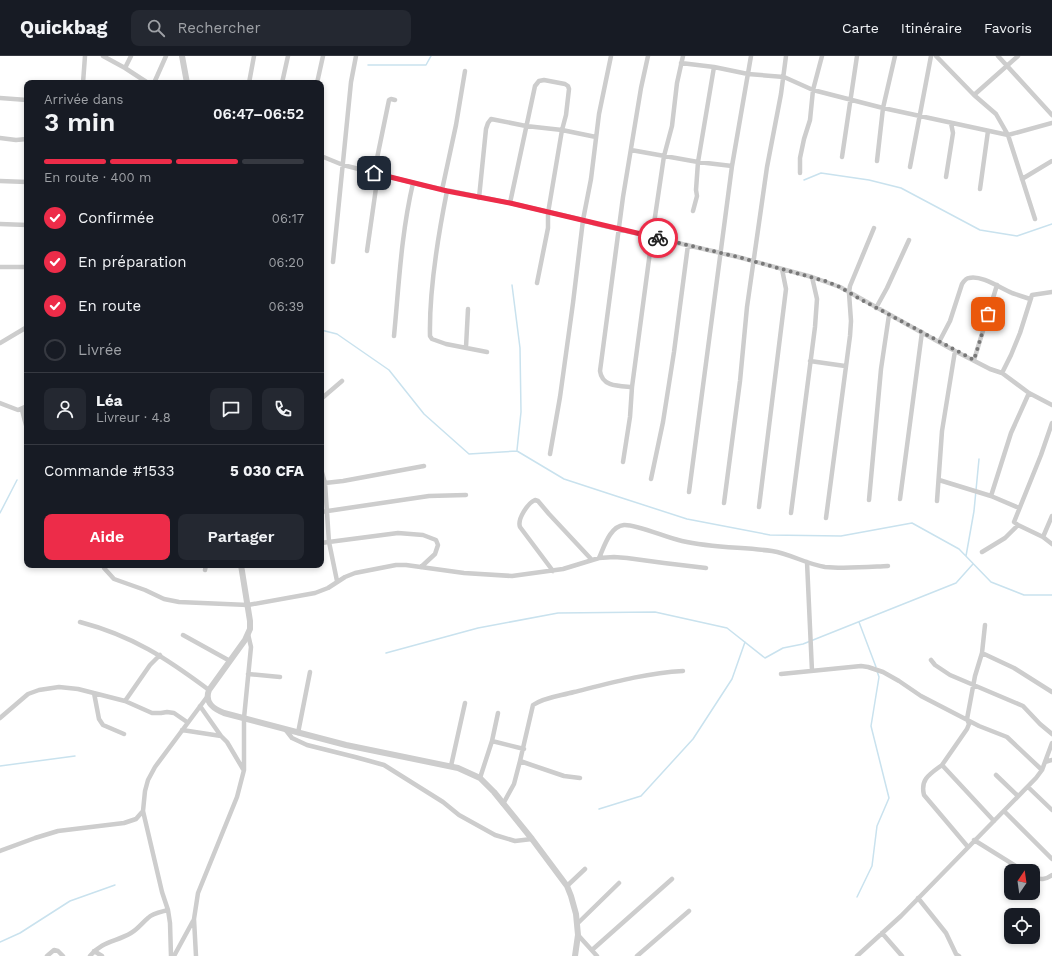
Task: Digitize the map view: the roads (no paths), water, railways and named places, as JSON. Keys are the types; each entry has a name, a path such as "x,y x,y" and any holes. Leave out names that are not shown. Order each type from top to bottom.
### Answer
{"street":[{"path":"83,80 85,56"},
{"path":"103,56 143,80"},
{"path":"125,68 131,56"},
{"path":"155,80 166,56"},
{"path":"182,56 186,80"},
{"path":"250,80 254,56"},
{"path":"283,80 288,56"},
{"path":"318,80 323,56"},
{"path":"333,262 351,82 356,56"},
{"path":"550,454 560,397 583,220 611,56"},
{"path":"632,388 614,386 607,383 600,377 600,371 618,229 641,88 648,56"},
{"path":"623,462 652,237 664,156 672,126 677,84 683,56"},
{"path":"689,492 732,166 751,56"},
{"path":"724,503 740,381 747,306 767,167 784,77 786,56"},
{"path":"800,174 800,158 810,120 813,90 822,56"},
{"path":"842,157 857,56"},
{"path":"877,161 883,108 894,56"},
{"path":"910,167 930,56"},
{"path":"936,56 996,114 1008,135 1035,219"},
{"path":"998,56 1052,115"},
{"path":"974,94 1018,56"},
{"path":"681,63 714,67 748,74 784,77 813,90 883,108 1008,135 1052,123"},
{"path":"693,211 697,196 698,162 714,67"},
{"path":"465,71 439,232 432,289 430,336 438,342 487,352"},
{"path":"510,203 526,126 532,107 535,86 539,81 544,80 565,84 568,86 566,115 548,212 548,228 537,283"},
{"path":"0,98 24,100"},
{"path":"367,251 376,173 389,100 395,100"},
{"path":"479,198 486,130 489,120 494,119 526,126 562,130 596,137"},
{"path":"946,177 954,133 952,123"},
{"path":"980,189 988,131"},
{"path":"0,138 24,139"},
{"path":"631,150 698,162 732,166"},
{"path":"324,157 343,165 412,183 479,198 510,203 812,276 840,287 955,351 990,369 1002,373 1029,393 1052,405"},
{"path":"1022,179 1052,161"},
{"path":"0,180 24,182"},
{"path":"394,336 399,288 400,252 412,183"},
{"path":"0,224 24,225"},
{"path":"826,518 851,321 850,286 874,228"},
{"path":"876,308 909,240"},
{"path":"650,479 663,422 688,245"},
{"path":"0,267 24,268"},
{"path":"759,508 786,289 782,269"},
{"path":"791,513 815,327 817,299 812,276"},
{"path":"939,342 950,321 962,284 966,279 978,278 1011,293 1030,299"},
{"path":"974,360 997,286"},
{"path":"1002,373 1020,333 1032,295 1052,292"},
{"path":"466,347 468,309"},
{"path":"868,500 881,369 889,315"},
{"path":"0,342 24,329"},
{"path":"900,499 922,332"},
{"path":"937,501 942,431 955,351"},
{"path":"810,361 846,366"},
{"path":"324,397 342,382"},
{"path":"991,496 1011,434 1029,393"},
{"path":"0,403 15,410 22,410 24,418"},
{"path":"1052,423 1014,522 1043,537 1052,544"},
{"path":"325,483 424,466"},
{"path":"324,480 324,512 337,581"},
{"path":"939,480 991,496 1019,508"},
{"path":"324,512 429,496 466,495"},
{"path":"553,571 518,523 519,519 532,501 538,501 592,560"},
{"path":"1043,537 1052,516"},
{"path":"600,558 613,531 617,527 624,525 636,527 681,541 707,546 781,552 825,567 888,566"},
{"path":"982,552 1005,538 1018,525"},
{"path":"324,543 398,533 423,535 436,540 438,545 435,554 421,567"},
{"path":"104,568 114,579 145,590 164,599 179,602 248,605 315,593 328,588 344,577 355,573 396,565 478,574 512,576 563,570 600,558 627,558 706,568"},
{"path":"807,562 812,671"},
{"path":"196,956 194,919 198,893 237,797 244,770 244,718 250,647 248,634 250,621 242,568"},
{"path":"80,622 123,636 160,655 208,693 210,706 224,713 346,745 451,766 466,770 480,778 494,792 532,839 567,886 575,908 577,924 578,935 575,956"},
{"path":"968,847 924,795 922,787 924,780 942,765 969,724 967,719 973,684 982,653 985,625"},
{"path":"171,956 168,910 162,892 142,811 145,791 148,780 155,767 200,706 248,634"},
{"path":"183,635 230,661"},
{"path":"982,653 1014,668 1052,692"},
{"path":"125,701 150,665 160,655"},
{"path":"931,660 941,670 1023,706 1052,734"},
{"path":"781,674 861,666 882,672 899,681 921,696 979,726 1007,737 1042,770"},
{"path":"503,804 514,784 524,749 531,710 533,705 537,702 630,678 664,672 683,671"},
{"path":"298,733 310,672"},
{"path":"248,674 280,677"},
{"path":"0,718 28,694 39,690 59,687 78,689 125,701 152,713 167,712 174,714 187,722"},
{"path":"94,693 99,720 103,725 124,734"},
{"path":"451,766 465,703"},
{"path":"200,706 221,736 232,748 244,770"},
{"path":"480,778 492,741 498,713"},
{"path":"285,729 292,738 307,745 355,756 384,765 443,802 459,815 495,835 514,841 532,839"},
{"path":"182,730 221,736"},
{"path":"492,741 524,749"},
{"path":"857,956 918,898 1028,787 1042,770 1052,743"},
{"path":"1045,762 1052,760"},
{"path":"520,761 564,776 580,778"},
{"path":"942,765 994,821"},
{"path":"996,775 1018,796"},
{"path":"1028,787 1052,810"},
{"path":"0,851 35,838 58,832 124,823 136,819 142,811"},
{"path":"1004,811 1052,859"},
{"path":"974,840 1013,864"},
{"path":"567,886 585,869"},
{"path":"1040,879 1046,880 1052,876"},
{"path":"592,950 672,879"},
{"path":"577,924 619,883"},
{"path":"918,898 946,933 956,954 959,956"},
{"path":"90,956 102,944 131,933 143,924 148,917 168,910"},
{"path":"637,956 689,911"},
{"path":"174,956 194,919"},
{"path":"882,933 902,956"},
{"path":"578,935 597,956"},
{"path":"47,956 54,950 58,951 63,956"},
{"path":"94,951 102,956"}],"waterway":[{"path":"368,65 426,65 431,56"},
{"path":"804,180 821,173 869,180 901,188 980,230 1017,236 1052,224"},
{"path":"512,285 520,348 521,412 517,450"},
{"path":"324,331 337,334 389,370 424,414 469,454 517,451 564,479 687,519 770,535 841,536 912,523 959,549 991,582 1024,595 1052,595"},
{"path":"966,556 974,511 979,459"},
{"path":"0,513 17,480"},
{"path":"386,653 478,628 558,613 655,612 727,628 765,658 783,648 803,644 956,583 973,564"},
{"path":"859,622 876,667"},
{"path":"599,809 641,796 693,739 732,679 745,642"},
{"path":"857,897 872,866 877,826 889,798 871,726 879,677 877,671"},
{"path":"0,766 75,756"},
{"path":"0,942 20,933 70,901 115,885"}]}
